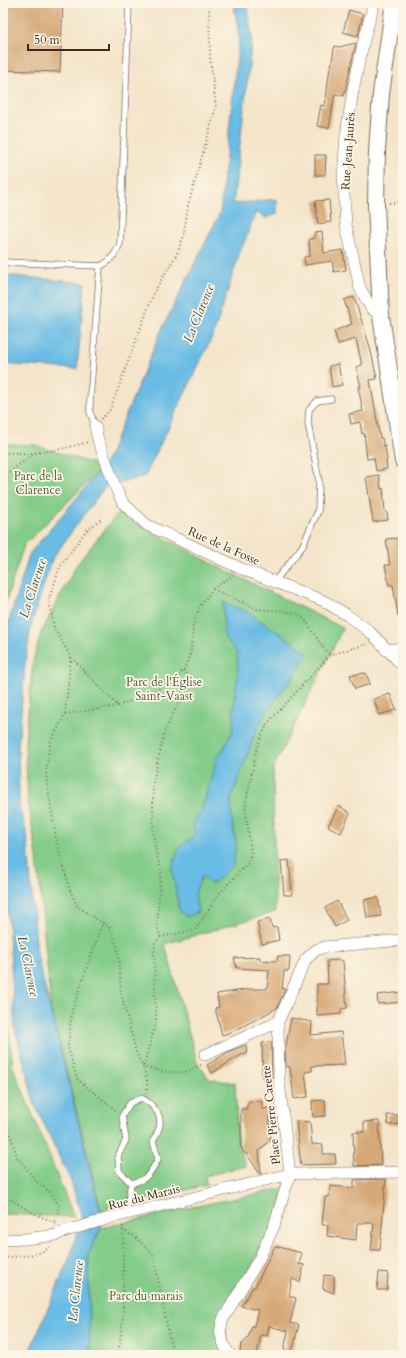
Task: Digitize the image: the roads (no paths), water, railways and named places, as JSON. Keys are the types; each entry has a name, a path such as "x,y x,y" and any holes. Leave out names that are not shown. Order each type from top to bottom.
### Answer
{"main road":[{"path":"394,3 381,94 377,151 376,204 381,316 403,461"}],"street":[{"name":"Rue Jean Jaurès","path":"374,3 363,44 354,90 346,136 343,177 346,225 360,288 371,308 381,316"},
{"name":"Rue de la Fosse","path":"95,426 98,440 117,492 123,503 147,525 242,569 324,601 369,631 403,666"},
{"path":"384,647 403,648"},
{"path":"205,1055 278,1022 306,959 316,950 325,947 403,940"},
{"name":"Place Pierre Carette","path":"230,1355 224,1345 220,1332 223,1318 259,1259 274,1226 290,1174 279,1081 278,1022"},
{"name":"Rue du Marais","path":"3,1240 25,1239 61,1233 110,1218 290,1174 403,1172"}],"lane":[{"path":"3,262 100,266 107,264 115,255 120,244 129,3"},
{"path":"95,426 90,412 90,400 100,266"},
{"path":"275,582 302,547 318,511 319,481 308,423 309,410 317,402 331,399"},
{"path":"141,1098 146,1100 160,1114 158,1131 153,1141 158,1159 150,1174 140,1182 131,1183 119,1171 118,1156 126,1140 122,1116 130,1102 141,1098"},
{"path":"126,1215 131,1183"}],"water":[{"name":"La Clarence","path":"233,3 247,3 252,39 233,204 277,199 277,214 265,218 256,212 239,255 214,333 145,476 120,483 108,483 52,559 31,625 25,664 18,747 19,806 27,835 37,956 102,1217 101,1228 88,1255 90,1355 28,1355 68,1262 77,1234 83,1222 71,1181 35,1105 15,1028 3,837 3,640 30,553 103,467 161,331 220,213 239,38"},
{"path":"3,275 85,283 77,369 3,364"},
{"path":"223,602 249,613 307,653 289,683 267,710 256,731 231,799 232,821 236,843 233,865 221,877 211,884 202,876 195,893 198,912 187,917 179,910 172,869 178,850 195,834 192,824 202,810 217,757 223,750 233,730 234,700 238,676 237,653 224,636"}],"park label":[{"name":"Parc de la Clarence","path":"38,483"},
{"name":"Parc de l'Église Saint-Vaast","path":"164,689"},
{"name":"Parc du marais","path":"146,1296"}]}
